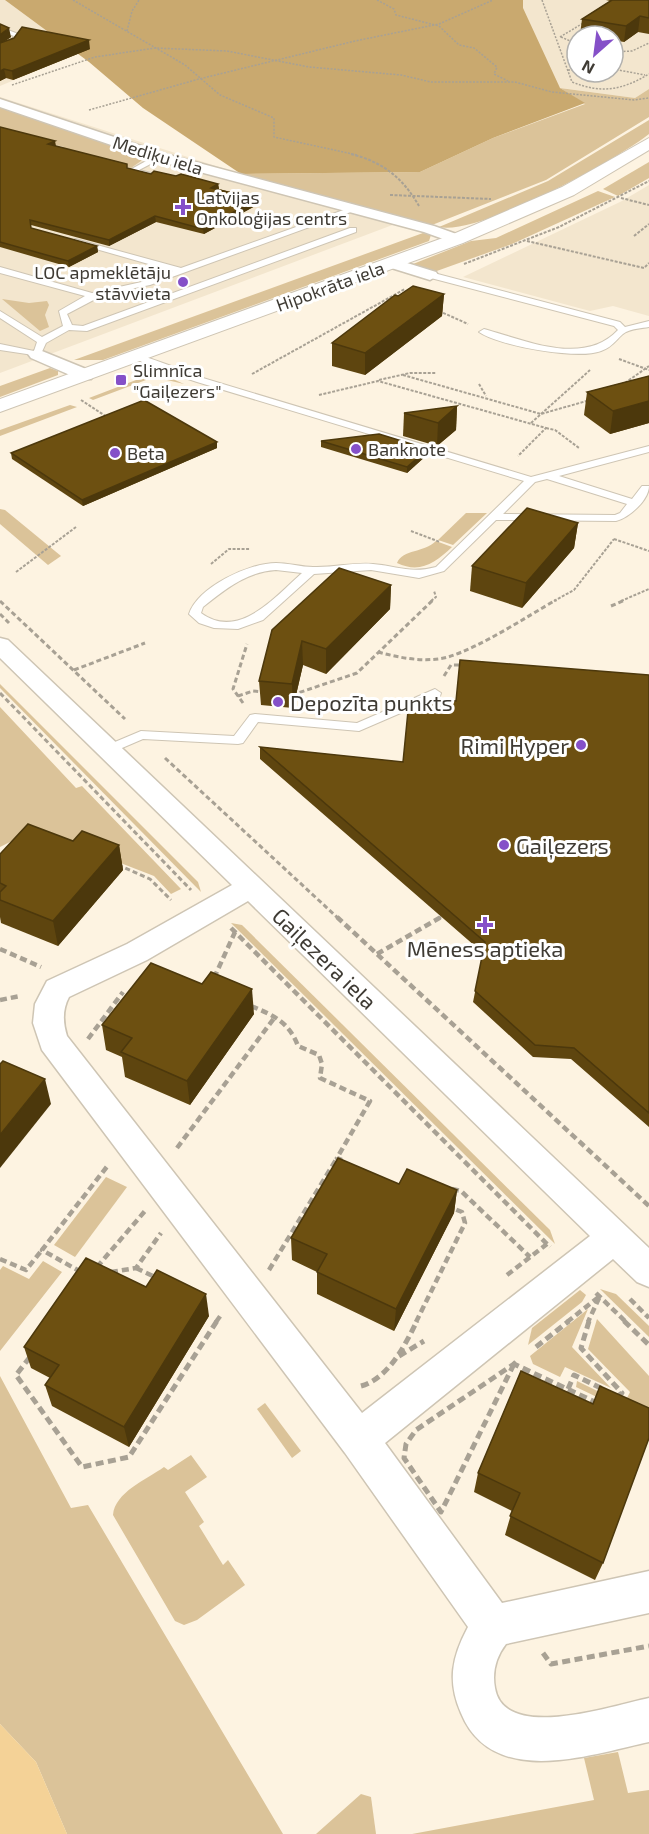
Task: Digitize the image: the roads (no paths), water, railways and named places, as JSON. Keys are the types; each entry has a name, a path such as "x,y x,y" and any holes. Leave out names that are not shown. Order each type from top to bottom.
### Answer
{"street":[{"name":"Mediķu iela","path":"0,103 160,157 429,229 457,239"},
{"name":"Hipokrāta iela","path":"0,406 457,239 568,191 649,143"},
{"path":"391,264 430,275"},
{"path":"34,349 85,375"},
{"name":"Gaiļezera iela","path":"0,645 649,1271"},
{"path":"251,887 223,921 137,952 58,989 50,1004 48,1023 53,1041 123,1156 359,1440 493,1626"},
{"path":"359,1440 614,1238"},
{"path":"649,1592 493,1626 479,1644 471,1684 482,1713 503,1733 540,1741 649,1720"}],"lane":[{"path":"588,0 600,2"},
{"path":"0,29 18,35 12,44 0,49"},
{"path":"148,175 132,171 160,157"},
{"path":"68,327 62,313 91,295 119,286 147,283 356,209"},
{"path":"0,347 34,349 68,327 84,329 353,230"},
{"path":"293,232 319,243"},
{"path":"69,239 182,271"},
{"path":"0,270 91,295"},
{"path":"430,275 617,324 622,330"},
{"path":"0,314 34,349"},
{"path":"622,330 649,324"},
{"path":"484,332 563,351 582,353 596,351 619,336 622,330"},
{"path":"0,339 34,349"},
{"path":"138,356 161,367 531,480 649,449"},
{"path":"549,476 634,503"},
{"path":"310,571 259,617 238,625 218,625 195,614 198,605 247,570 293,567 310,571 371,567 419,575 440,569 531,480"},
{"path":"494,517 616,518 624,515 646,488"},
{"path":"108,750 141,735 238,740 255,718 359,727 435,693"}],"place":[{"name":"Latvijas Onkoloģijas centrs","path":"183,207"},
{"name":"LOC apmeklētāju stāvvieta","path":"183,282"},
{"name":"Slimnīca \"Gaiļezers\"","path":"121,380"},
{"name":"Banknote","path":"356,449"},
{"name":"Beta","path":"115,453"},
{"name":"Depozīta punkts","path":"278,702"},
{"name":"Rimi Hyper","path":"581,745"},
{"name":"Gaiļezers","path":"504,845"},
{"name":"Mēness aptieka","path":"485,925"}]}
